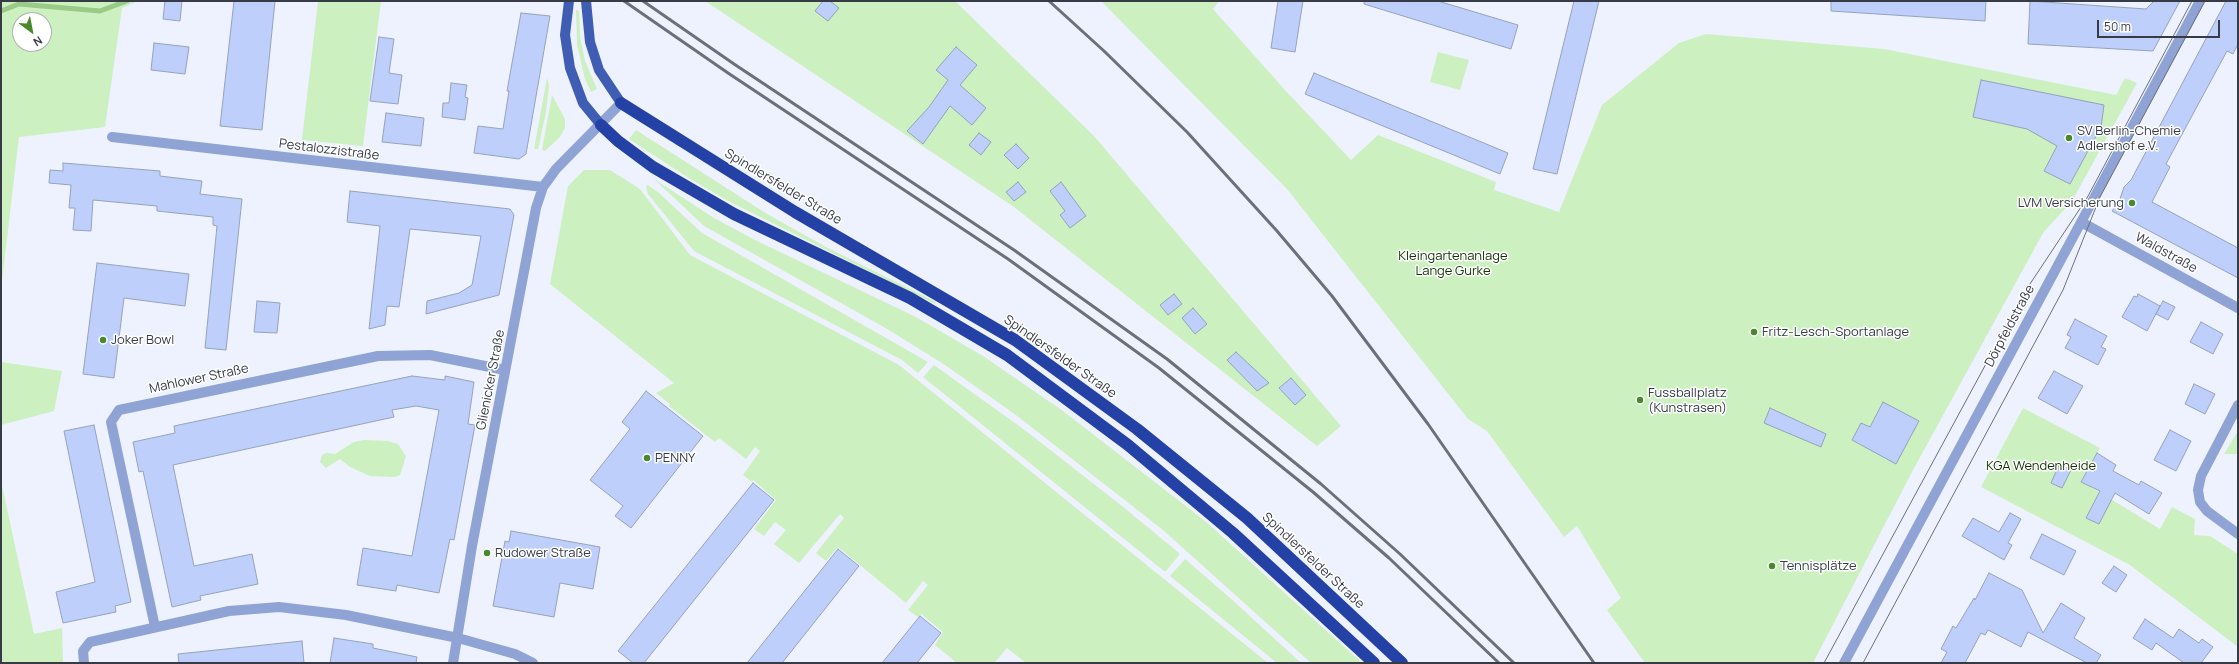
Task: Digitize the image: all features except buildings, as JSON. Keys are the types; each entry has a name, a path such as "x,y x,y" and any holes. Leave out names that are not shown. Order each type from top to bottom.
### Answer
{"highway":[{"name":"Spindlersfelder Straße","path":"621,103 795,212 1015,340 1137,429 1247,518 1402,663"},
{"path":"601,125 618,141 653,167 734,214 910,298 1006,355 1128,445 1233,533 1374,663"}],"main road":[{"path":"569,1 565,34 570,68 583,103 601,125"},
{"path":"586,1 589,36 594,56 599,70 621,103"}],"street":[{"name":"Dörpfeldstraße","path":"1844,663 2200,1"},
{"name":"Glienicker Straße","path":"452,663 458,638 472,546 536,208 543,187 570,153 601,125 621,103"},
{"name":"Pestalozzistraße","path":"112,137 543,187"},
{"name":"Waldstraße","path":"2081,222 2238,308"},
{"name":"Mahlower Straße","path":"154,627 111,422 119,410 378,356 430,355 505,370"},
{"path":"2238,405 2201,476 2198,490 2200,502 2207,511 2238,534"},
{"path":"84,663 83,651 90,642 228,611 279,607 346,615 458,638 515,654 533,663"}],"green space":[{"path":"1,1 138,1 122,8 105,127 19,137 1,289"},
{"path":"318,1 381,1 363,146 302,140"},
{"path":"705,1 955,1 1094,136 1341,426 1317,446 1014,207"},
{"name":"Fritz-Lesch-Sportanlage","path":"1101,1 1219,1 1213,9 1284,89 1351,160 1378,135 1496,182 1494,190 1559,212 1602,105 1679,43 1706,34 1884,49 2116,95 2125,78 2137,83 2072,201 2043,233 1913,470 1813,663 1645,663 1607,610 1621,598 1577,526 1564,537 1487,431 1468,419 1287,189"},
{"path":"576,10 579,11 580,36 585,61 597,89 591,92 585,79 577,45"},
{"path":"1438,52 1469,60 1460,90 1430,82"},
{"path":"547,78 549,86 546,112 538,149 534,149"},
{"path":"552,95 565,119 565,128 560,137 545,151 542,150"},
{"path":"636,130 767,214 826,247 936,302 935,304 730,202 687,177 629,139"},
{"path":"584,170 610,170 640,189 690,255 899,365 1268,663 1026,663 1007,648 994,663 957,663 935,645 943,632 921,614 918,617 908,610 928,585 923,581 906,603 838,547 826,561 816,553 844,518 840,514 799,563 774,544 786,530 775,522 764,536 754,529 776,500 753,480 752,482 743,475 760,451 755,447 746,459 719,438 715,442 669,406 670,404 656,393 674,383 550,284 568,186"},
{"path":"654,179 714,218 755,240 914,316 983,356 1063,411 1205,521 1362,663 1311,663 1163,530 1016,415 945,365 889,330 704,226"},
{"path":"648,185 659,193 702,233 928,362 918,373 902,360 694,251 648,194 646,186"},
{"path":"1,362 62,371 54,411 1,425"},
{"path":"934,365 1026,431 1122,506 1179,553 1166,571 1164,571 923,377"},
{"name":"KGA Wendenheide","path":"2023,408 2100,448 2081,481 2160,529 2172,507 2195,519 2194,535 2210,536 2238,554 2238,647 2130,565 1981,487"},
{"path":"2238,431 2238,454 2224,454"},
{"path":"364,440 388,441 398,444 406,456 400,475 394,477 370,476 350,467 340,459 326,468 320,462 322,455 326,453 335,454 354,442"},
{"path":"1,481 34,634 62,628 63,663 1,663"},
{"path":"1185,559 1301,663 1277,663 1170,576"}],"waterway":[{"path":"1,11 19,4 100,11 127,1"}],"tram line":[{"path":"1824,663 2026,290 2087,198 2192,1"},
{"path":"1863,663 2063,290 2100,197 2205,1"}],"railway":[{"path":"624,1 728,73 1008,259 1159,368 1313,492 1389,558 1499,663"},
{"path":"643,1 734,64 1014,250 1167,359 1321,484 1400,554 1514,663"},
{"path":"1049,1 1104,51 1187,132 1277,231 1332,296 1428,424 1594,663"}],"place":[{"name":"SV Berlin-Chemie Adlershof e.V.","path":"2069,138"},
{"name":"LVM Versicherung","path":"2132,203"},
{"name":"Fritz-Lesch-Sportanlage","path":"1754,332"},
{"name":"Joker Bowl","path":"103,340"},
{"name":"Fussballplatz (Kunstrasen)","path":"1640,400"},
{"name":"PENNY","path":"647,458"},
{"name":"Rudower Straße","path":"487,553"},
{"name":"Tennisplätze","path":"1772,566"}],"park label":[{"name":"Kleingartenanlage Lange Gurke","path":"1453,264"}]}
